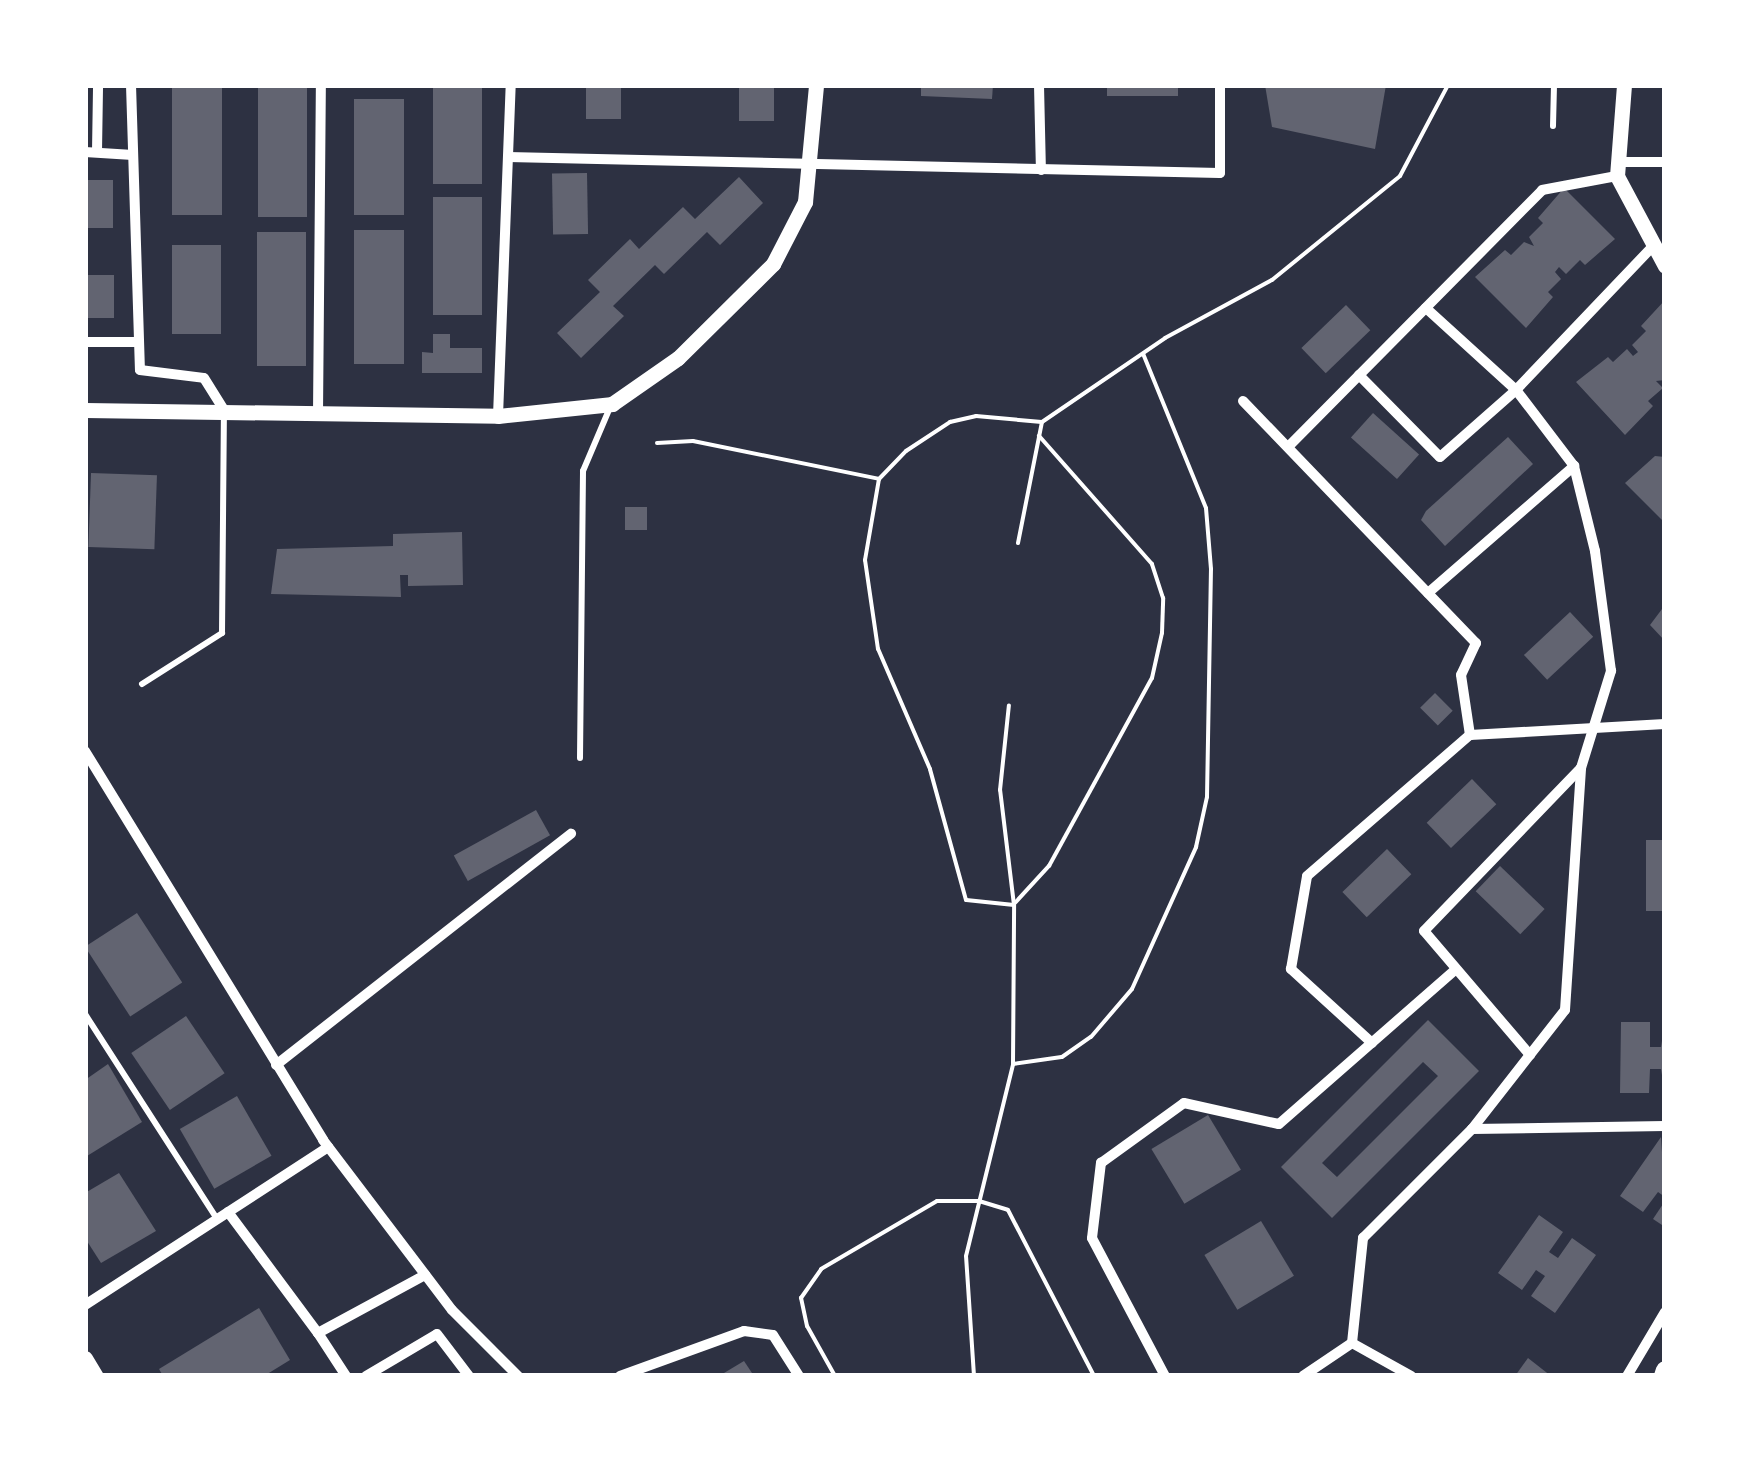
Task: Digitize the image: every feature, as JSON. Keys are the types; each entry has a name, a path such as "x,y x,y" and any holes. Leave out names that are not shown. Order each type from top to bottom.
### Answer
{"street":[{"path":"98,85 91,152 133,154"},
{"path":"130,85 140,370 204,378 224,412"},
{"path":"318,414 321,85"},
{"path":"498,416 510,85"},
{"path":"85,410 498,416 612,404 678,358 773,264 805,202 812,165 816,85"},
{"path":"1040,85 1040,170"},
{"path":"508,157 1220,172 1220,85"},
{"path":"1624,85 1618,169 1665,266"},
{"path":"1288,447 1542,190 1618,169 1665,162"},
{"path":"1359,376 1440,457 1516,390 1654,244"},
{"path":"1352,1343 1363,1238 1472,1129 1565,1010 1581,768 1611,671 1595,551 1574,466 1516,390 1426,308"},
{"path":"85,342 139,342"},
{"path":"1243,401 1476,643 1462,675 1470,734"},
{"path":"1428,593 1574,466"},
{"path":"1372,1043 1290,970 1307,876 1470,734 1665,724"},
{"path":"85,751 328,1147 425,1275 518,1376"},
{"path":"1530,1055 1424,931 1581,768"},
{"path":"276,1065 572,834"},
{"path":"1165,1376 1092,1238 1100,1163 1184,1103 1279,1124 1456,969"},
{"path":"1472,1129 1665,1126"},
{"path":"85,1305 328,1147"},
{"path":"228,1212 346,1376"},
{"path":"318,1334 425,1275"},
{"path":"1627,1376 1665,1312"},
{"path":"620,1376 744,1332 773,1336 799,1376"},
{"path":"366,1376 437,1334 469,1376"},
{"path":"1303,1376 1352,1343"},
{"path":"1352,1343 1411,1376"},
{"path":"85,1358 96,1376"}],"lane":[{"path":"1554,85 1554,126"},
{"path":"580,758 583,471 612,404"},
{"path":"142,684 222,634 224,412"},
{"path":"85,1014 217,1219"}],"path":[{"path":"1014,904 966,900 930,769 878,650 866,560 879,479 950,422 976,416 1042,422 1142,354 1272,280 1400,176 1448,85"},
{"path":"1012,1064 1062,1057 1091,1037 1132,989 1190,862 1207,797 1211,569 1206,508 1142,354"},
{"path":"1018,543 1042,422"},
{"path":"1014,904 1050,866 1152,678 1162,634 1162,598 1152,564 1039,436"},
{"path":"657,442 694,441 879,479"},
{"path":"974,1376 966,1256 1012,1064 1014,904 1000,790 1009,705"},
{"path":"835,1376 807,1326 801,1298 821,1269 937,1201 979,1201 1008,1210 1094,1376"}],"building":[{"path":"172,85 222,85 222,215 172,215"},
{"path":"258,85 307,85 307,217 258,217"},
{"path":"433,85 482,85 482,184 433,184"},
{"path":"586,85 621,85 621,119 586,119"},
{"path":"739,85 774,85 774,121 739,121"},
{"path":"921,85 993,85 992,99 921,96"},
{"path":"1107,85 1178,85 1178,96 1107,96"},
{"path":"1265,85 1386,85 1375,149 1272,127"},
{"path":"354,99 404,99 404,215 354,215"},
{"path":"587,173 588,234 553,235 552,174"},
{"path":"739,177 763,203 720,245 707,232 664,274 655,265 613,306 624,316 581,358 557,333 600,292 588,280 630,239 639,249 683,207 695,219"},
{"path":"85,180 113,180 113,228 85,228"},
{"path":"1564,188 1615,239 1585,265 1580,260 1566,274 1559,267 1555,272 1561,279 1548,292 1553,297 1526,328 1475,277 1505,250 1511,255 1524,242 1534,246 1529,237 1543,223 1538,218"},
{"path":"433,197 482,197 482,315 433,315"},
{"path":"354,230 404,230 404,364 354,364"},
{"path":"257,232 306,232 306,366 257,366"},
{"path":"172,245 221,245 221,334 172,334"},
{"path":"85,275 114,275 114,318 85,318"},
{"path":"1665,300 1665,380 1656,381 1663,388 1648,401 1653,406 1625,435 1576,382 1608,357 1613,362 1627,349 1633,356 1638,352 1632,345 1646,331 1641,326"},
{"path":"1346,305 1370,330 1326,373 1301,348"},
{"path":"433,334 450,334 450,348 482,348 482,373 422,373 422,352 433,353"},
{"path":"1373,413 1419,454 1397,479 1351,438"},
{"path":"1508,437 1533,464 1445,546 1421,520 1426,511"},
{"path":"1655,456 1665,457 1665,523 1625,483"},
{"path":"91,473 157,475 154,549 88,547"},
{"path":"625,507 647,507 647,530 625,530"},
{"path":"462,532 463,585 408,586 408,575 400,575 401,597 271,594 277,549 393,546 393,534"},
{"path":"1665,605 1665,641 1650,625"},
{"path":"1570,612 1593,637 1547,680 1524,655"},
{"path":"1435,693 1453,711 1438,726 1420,708"},
{"path":"1472,779 1496,804 1451,848 1427,823"},
{"path":"536,810 550,835 468,881 454,856"},
{"path":"1646,840 1665,840 1665,911 1646,911"},
{"path":"1387,849 1411,874 1367,917 1342,892"},
{"path":"1500,866 1545,909 1520,934 1476,891"},
{"path":"137,913 182,983 130,1016 85,947"},
{"path":"186,1016 225,1073 170,1110 131,1053"},
{"path":"1428,1020 1479,1071 1332,1218 1281,1167","holes":["1423,1062 1438,1076 1337,1177 1322,1163"]},
{"path":"1621,1022 1650,1022 1650,1047 1661,1047 1665,1022 1665,1094 1661,1069 1650,1069 1649,1093 1620,1093"},
{"path":"108,1064 142,1122 87,1156 85,1080"},
{"path":"237,1096 272,1156 214,1189 180,1129"},
{"path":"1208,1115 1241,1170 1184,1204 1151,1149"},
{"path":"1661,1137 1665,1197 1658,1192 1643,1212 1620,1196"},
{"path":"119,1173 156,1231 101,1263 85,1238 85,1193"},
{"path":"1665,1201 1665,1227 1653,1219"},
{"path":"1539,1215 1563,1232 1549,1252 1558,1258 1572,1238 1596,1255 1555,1313 1531,1296 1545,1276 1536,1270 1522,1290 1498,1273"},
{"path":"1261,1221 1294,1276 1237,1310 1204,1255"},
{"path":"259,1308 290,1360 264,1376 163,1376 159,1369"},
{"path":"1528,1358 1551,1376 1515,1376"},
{"path":"744,1361 754,1376 719,1376"}]}
